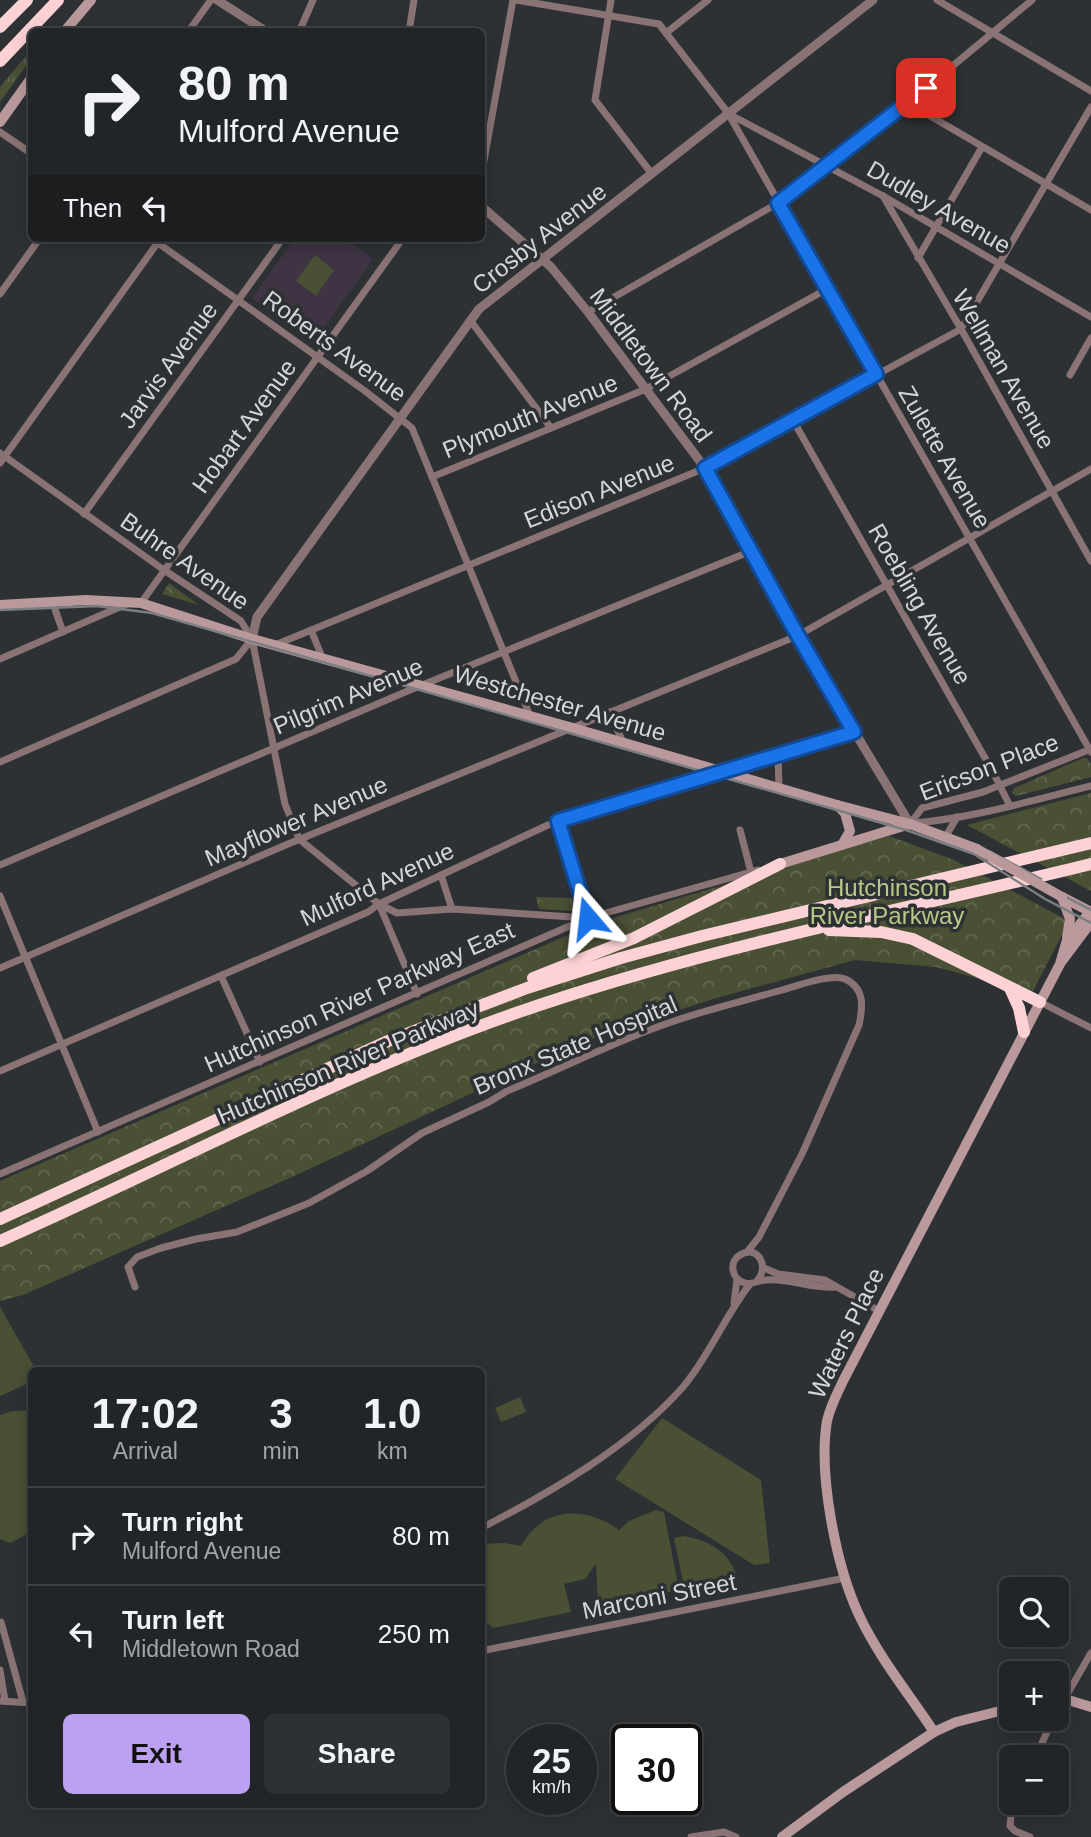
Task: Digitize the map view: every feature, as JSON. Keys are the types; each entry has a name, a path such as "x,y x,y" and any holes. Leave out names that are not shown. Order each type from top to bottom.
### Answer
{"highway":[{"path":"0,27 27,0"},
{"path":"31,28 58,0"},
{"path":"0,61 28,32"},
{"name":"Hutchinson River Parkway","path":"0,1220 388,1041 469,1009 608,962 702,936 1091,843"},
{"path":"469,1009 535,977 646,933 780,864"},
{"name":"Hutchinson River Parkway","path":"0,1241 350,1079 466,1031 601,985 818,929 1091,864"},
{"path":"818,929 899,935 932,947 1040,1002"},
{"path":"1010,988 1019,1008 1024,1032"}],"main road":[{"path":"67,28 91,0"},
{"path":"0,122 28,83"},
{"name":"Westchester Avenue","path":"0,604 86,600 141,603 252,639 422,685 837,805 912,821 977,849 1091,915"},
{"path":"837,805 845,813 850,831 842,845"},
{"path":"780,864 912,821"},
{"path":"1062,897 1070,919 1067,940"},
{"name":"Waters Place","path":"1060,964 1080,940 1091,915"},
{"name":"Waters Place","path":"934,1732 864,1626 845,1578 825,1479 824,1452 828,1418 843,1381 1060,964 1067,940 1091,915"},
{"path":"1080,940 1091,936"},
{"path":"1069,1701 1091,1707"},
{"path":"782,1837 843,1792 934,1732 956,1722 999,1711"}],"street":[{"path":"191,28 211,0"},
{"path":"217,0 261,28"},
{"path":"301,28 313,0"},
{"path":"410,28 414,0"},
{"path":"485,156 514,0"},
{"name":"Zulette Avenue","path":"514,0 659,24 728,113 1091,750"},
{"path":"611,0 595,100 652,174"},
{"path":"666,33 708,0"},
{"name":"Crosby Avenue","path":"252,639 255,620 484,304 873,0"},
{"path":"937,0 1091,91"},
{"path":"588,312 778,203 908,103 1032,0"},
{"path":"908,103 1091,210"},
{"path":"961,329 1091,107"},
{"name":"Dudley Avenue","path":"728,113 828,165 1091,317"},
{"path":"0,132 28,151"},
{"path":"918,258 982,147"},
{"name":"Wellman Avenue","path":"883,196 1091,561"},
{"name":"Middletown Road","path":"485,209 542,259 588,312 705,468 797,636 854,732 912,821"},
{"path":"0,294 37,242"},
{"path":"2,458 156,242"},
{"name":"Roberts Avenue","path":"160,242 401,417 412,428 530,716"},
{"name":"Jarvis Avenue","path":"84,514 280,242"},
{"name":"Hobart Avenue","path":"141,603 400,242"},
{"name":"Plymouth Avenue","path":"432,477 646,389 827,289"},
{"path":"470,320 551,428"},
{"name":"Edison Avenue","path":"275,645 705,468 961,329"},
{"path":"1070,375 1091,338"},
{"name":"Roebling Avenue","path":"794,422 1001,785 1010,806"},
{"name":"Buhre Avenue","path":"2,458 241,621 252,639 285,804 299,839 379,904 417,994"},
{"name":"Mayflower Avenue","path":"0,968 299,839 797,636 1091,469"},
{"name":"Pilgrim Avenue","path":"0,865 422,685 751,551"},
{"path":"52,601 63,632"},
{"path":"0,659 129,603"},
{"path":"311,630 322,657"},
{"path":"0,762 236,659 252,639"},
{"path":"609,712 622,742"},
{"name":"Mulford Avenue","path":"0,1071 368,912 379,904 558,821 854,732"},
{"name":"Ericson Place","path":"912,821 922,808 983,792 1091,750"},
{"path":"779,755 779,788"},
{"path":"1010,806 1091,786"},
{"name":"Ericson Place","path":"912,821 957,817 1010,806"},
{"name":"Ericson Place","path":"946,836 957,817"},
{"path":"379,904 397,913 452,909 588,918 558,821"},
{"path":"740,830 751,872"},
{"name":"Hutchinson River Parkway East","path":"0,1174 588,918 780,864"},
{"path":"441,876 452,909"},
{"path":"0,896 98,1132"},
{"path":"221,975 260,1062"},
{"name":"Bronx State Hospital","path":"135,1287 128,1266 137,1257 188,1241 237,1232 309,1203 367,1171 422,1133 507,1091 665,1024 797,986 834,977 845,979 858,991 862,999 859,1025 802,1154 759,1237 747,1252"},
{"path":"1040,1002 1091,1028"},
{"path":"485,1526 578,1472 656,1413 682,1388 699,1366 734,1304 762,1276 764,1268 760,1258 759,1237"},
{"path":"734,1304 737,1279 733,1272 733,1262 738,1255 747,1252 760,1258"},
{"path":"764,1268 778,1274 825,1280 879,1311"},
{"path":"737,1279 753,1283 767,1279 821,1288 836,1287"},
{"name":"Marconi Street","path":"485,1650 845,1578"},
{"path":"0,1622 27,1703 3,1701 0,1670"},
{"path":"1069,1687 1091,1653"},
{"path":"1011,1815 1010,1826 1030,1837"},
{"path":"691,1837 724,1832 736,1837"}],"shaded area":[{"path":"292,242 349,242 373,259 314,342 252,298"}],"green space":[{"path":"28,54 28,63 0,102 0,87"},
{"path":"315,255 334,270 316,296 296,281"},
{"path":"169,583 199,605 162,594"},
{"path":"1087,758 1091,764 1091,777 1016,796 1012,793 1014,788"},
{"path":"1091,793 1091,891 967,825"},
{"name":"Hutchinson River Parkway","path":"889,836 954,860 1069,921 1032,993 936,967 855,960 713,999 582,1042 294,1176 23,1295 0,1301 0,1181 596,923"},
{"path":"536,897 572,898 573,911 539,909"},
{"path":"0,1307 34,1367 28,1367 28,1383 0,1396"},
{"path":"520,1397 526,1412 501,1422 495,1408"},
{"path":"28,1410 28,1534 10,1543 0,1539 0,1415"},
{"path":"662,1418 761,1480 770,1563 754,1565 615,1479"},
{"path":"656,1510 664,1512 678,1585 675,1591 598,1605 596,1564 585,1579 564,1584 571,1612 493,1628 485,1625 485,1544 521,1546 541,1523 566,1514 592,1517 619,1530 629,1521"},
{"path":"684,1536 703,1541 719,1550 731,1563 738,1582 690,1591 684,1586 674,1538"}],"railway":[{"path":"0,610 97,606 152,613 906,830 974,854 1045,899 1091,923"},
{"path":"989,851 1041,879"},
{"path":"1029,878 1091,910"}],"route":[{"path":"588,918 558,821 854,732 705,468 794,422 876,374 778,203 926,88"}]}
